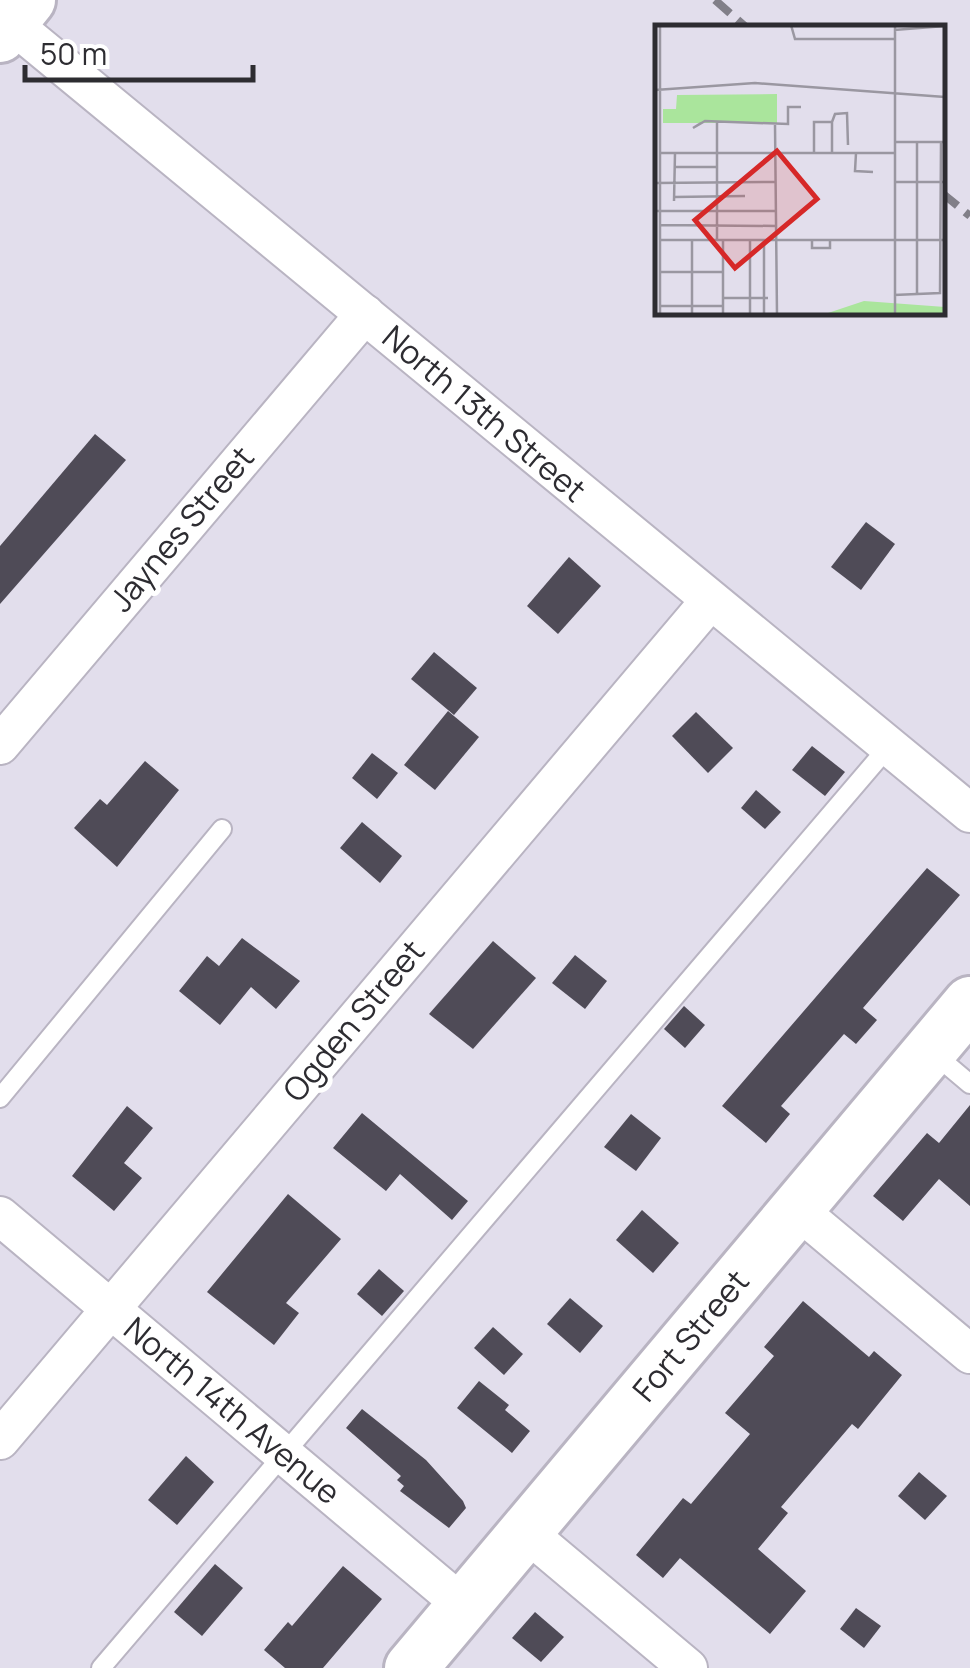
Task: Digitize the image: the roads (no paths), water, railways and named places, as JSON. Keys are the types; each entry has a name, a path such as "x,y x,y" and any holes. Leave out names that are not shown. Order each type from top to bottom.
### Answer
{"street":[{"name":"North 13th Street","path":"10,18 970,814"},
{"name":"Jaynes Street","path":"0,744 364,314"},
{"name":"Ogden Street","path":"0,1440 710,602"},
{"name":"Fort Street","path":"411,1668 970,1003"},
{"path":"798,1210 970,1354"},
{"name":"North 14th Avenue","path":"0,1216 464,1606"},
{"path":"526,1532 688,1668"}],"lane":[{"path":"101,1668 889,746"},
{"path":"0,1098 222,829"},
{"path":"930,1050 970,1084"}],"railway":[{"path":"715,0 744,25"},
{"path":"945,195 970,216"}]}
